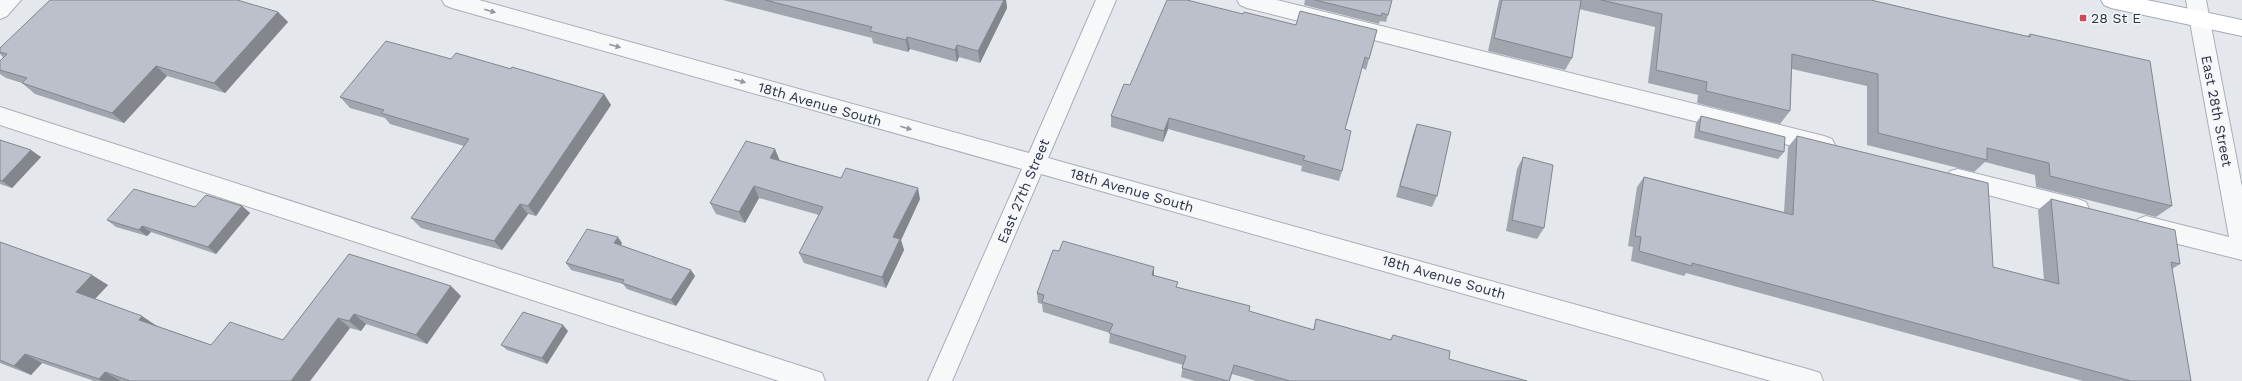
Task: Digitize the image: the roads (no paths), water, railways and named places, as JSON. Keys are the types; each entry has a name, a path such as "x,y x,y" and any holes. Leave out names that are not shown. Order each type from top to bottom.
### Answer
{"main road":[{"path":"2111,0 2197,9 2242,28"}],"street":[{"path":"0,11 11,0"},
{"name":"18th Avenue South","path":"452,0 1811,381"},
{"name":"East 27th Street","path":"940,381 1106,0"},
{"path":"1247,0 1841,149"},
{"name":"East 28th Street","path":"2197,9 2242,246"},
{"path":"0,116 813,381"},
{"path":"1942,174 2096,213"},
{"path":"2127,221 2242,250"}],"place":[{"name":"28 St E","path":"2083,18"}]}
